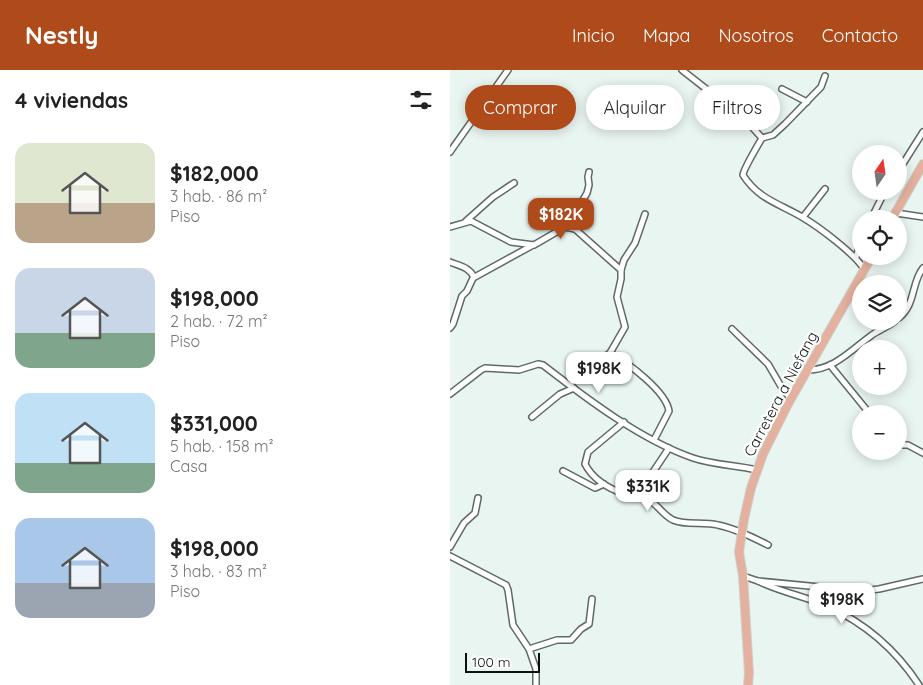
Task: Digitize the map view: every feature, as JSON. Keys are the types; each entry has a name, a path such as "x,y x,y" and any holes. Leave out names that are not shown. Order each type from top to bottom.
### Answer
{"main road":[{"path":"897,210 923,164"},
{"name":"Carretera a Niefang","path":"752,684 749,673 743,576 739,552 751,488 774,431 866,265"}],"street":[{"path":"450,152 508,70"},
{"path":"682,70 728,106 737,117 762,138"},
{"path":"825,76 821,87 790,120 773,135 762,138 744,169 743,175 754,189 771,201 803,217 852,254"},
{"path":"782,89 807,102"},
{"path":"908,156 923,132"},
{"path":"575,229 577,210 590,185 588,179 589,172"},
{"path":"450,227 466,221 514,183"},
{"path":"803,217 825,189"},
{"path":"532,417 571,387 580,373 610,353 625,328 617,297 621,270 624,260 636,243 645,214"},
{"path":"907,216 923,217"},
{"path":"466,221 476,223 511,242 534,245"},
{"path":"450,328 462,296 474,277 565,227 575,229 621,270"},
{"path":"450,262 470,270 474,277"},
{"path":"861,265 864,269"},
{"path":"907,308 923,268"},
{"path":"732,329 768,364 791,399"},
{"path":"808,370 818,370 830,365 880,330"},
{"path":"610,353 628,364 665,401 669,411 654,440"},
{"path":"450,394 485,368 519,370 538,364 600,408 669,448 705,462 757,470"},
{"path":"830,365 863,405"},
{"path":"624,422 594,446 585,458 585,464 589,473 604,484 620,492 651,501 673,520 719,525 742,532 768,545"},
{"path":"907,445 923,453"},
{"path":"638,496 669,448"},
{"path":"564,471 595,488 604,484"},
{"path":"450,547 464,523 475,513 478,498"},
{"path":"450,556 506,585 513,625 529,650 536,669 536,685"},
{"path":"743,576 826,606 857,622 885,644 919,685"},
{"path":"758,581 860,591 879,589 923,579"},
{"path":"529,650 557,640 571,640 581,629 589,624 592,599"}]}
